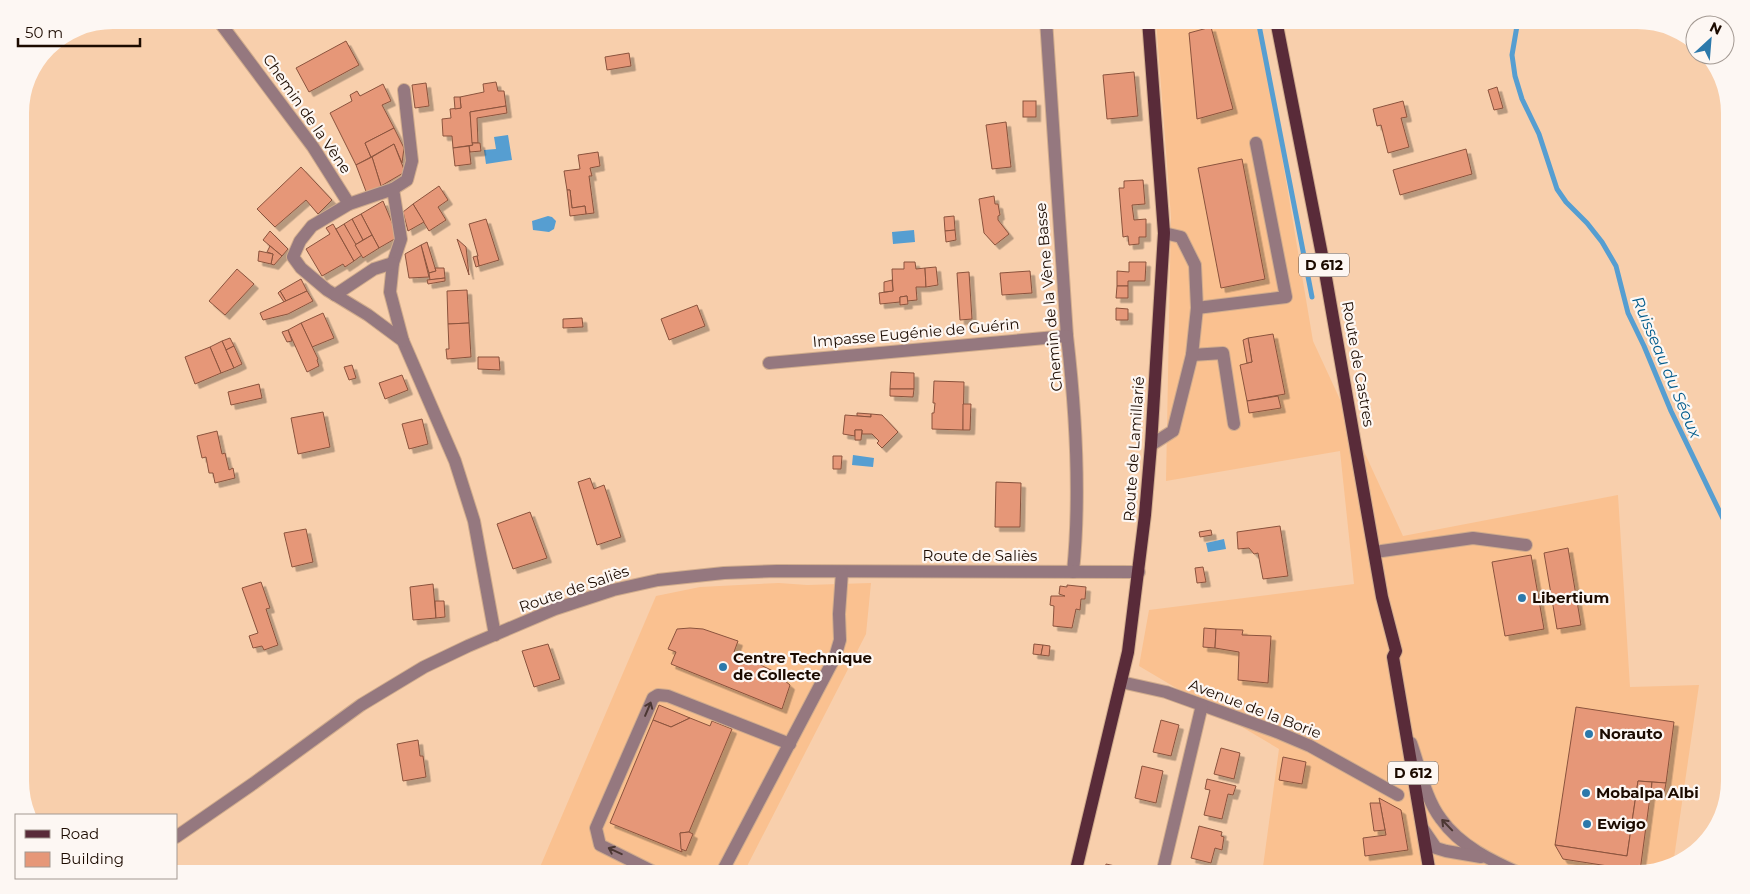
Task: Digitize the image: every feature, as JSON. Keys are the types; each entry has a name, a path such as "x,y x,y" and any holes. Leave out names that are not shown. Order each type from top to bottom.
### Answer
{"main road":[{"name":"Route de Lamillarié","path":"1077,865 1128,652 1139,572 1151,445 1164,233 1149,29"},
{"name":"Route de Castres","path":"1278,29 1324,267 1382,596 1396,651 1393,657 1402,717 1429,865"}],"street":[{"name":"Chemin de la Vène","path":"225,29 313,147 349,204"},
{"name":"Chemin de la Vène Basse","path":"1047,29 1067,336 1072,377 1078,488 1073,572"},
{"path":"403,341 368,315 335,295 300,268 293,257 300,241 312,226 349,204 393,189 407,180 412,161 404,90"},
{"path":"1197,308 1286,297 1256,142"},
{"path":"393,189 401,239 393,263 390,292 403,341 455,461 474,522 495,635"},
{"path":"1151,445 1173,431 1192,355 1197,308 1195,265 1181,237 1164,233"},
{"path":"335,295 374,270 393,263"},
{"name":"Impasse Eugénie de Guérin","path":"769,363 1067,336"},
{"path":"1192,355 1223,353 1234,424"},
{"path":"1375,552 1473,538 1526,544"},
{"name":"Route de Saliès","path":"178,836 361,705 424,667 555,609 613,590 658,580 742,572 1139,572"},
{"path":"727,865 835,657 840,640 839,614 842,572"},
{"name":"Avenue de la Borie","path":"1121,682 1149,687 1277,732 1310,746 1398,795"},
{"path":"640,865 600,845 596,828 652,698 658,695 668,696 790,744"},
{"path":"1164,865 1202,705"},
{"path":"1402,717 1431,801 1441,820 1458,837 1483,857 1501,865"},
{"path":"1423,829 1436,848 1483,857"}],"shaded area":[{"path":"1157,29 1261,29 1313,341 1403,536 1618,495 1630,687 1699,685 1674,857 1649,865 1263,865 1279,749 1139,666 1149,610 1354,584 1340,451 1166,481 1171,217"},
{"path":"779,583 807,585 871,583 866,634 748,865 541,865 656,596 700,587"}],"water":[{"path":"508,135 512,160 486,164 484,150 496,149 494,137"},
{"path":"548,216 556,221 554,229 549,232 533,230 532,221"},
{"path":"914,230 915,242 893,244 892,232"},
{"path":"853,455 874,458 873,467 852,465"},
{"path":"1224,539 1226,549 1208,552 1206,543"}],"building":[{"path":"1212,29 1233,109 1197,119 1189,33"},
{"path":"346,41 359,65 309,92 296,68"},
{"path":"629,53 631,66 607,70 605,57"},
{"path":"1134,72 1138,116 1107,119 1103,75"},
{"path":"496,82 498,91 504,91 506,106 470,112 473,145 453,148 452,136 443,136 442,119 451,118 450,109 461,108 460,97 484,92 483,84"},
{"path":"426,83 429,106 415,108 412,85"},
{"path":"383,84 391,101 382,105 394,128 365,143 371,157 356,165 330,113 352,101 350,95 357,91 360,96"},
{"path":"1497,87 1503,108 1494,110 1488,90"},
{"path":"454,97 460,97 461,108 455,109"},
{"path":"1023,101 1036,101 1036,117 1023,117"},
{"path":"1403,101 1407,117 1401,118 1409,147 1388,153 1381,125 1377,126 1373,109"},
{"path":"506,106 507,113 477,118 478,143 472,143 470,112"},
{"path":"1006,122 1011,167 992,169 986,125"},
{"path":"394,128 404,148 402,163 394,144 371,157 365,143"},
{"path":"472,143 480,143 481,151 470,152 469,146 473,145"},
{"path":"394,144 405,172 381,186 372,157"},
{"path":"469,146 471,164 455,166 453,148"},
{"path":"1466,149 1472,174 1400,195 1393,170"},
{"path":"598,152 600,166 590,168 592,176 589,176 594,213 586,214 585,206 572,208 570,190 567,190 564,171 580,169 578,155"},
{"path":"372,157 381,186 367,194 356,165"},
{"path":"1242,159 1265,279 1221,288 1198,168"},
{"path":"301,167 332,200 318,214 306,200 275,227 257,209"},
{"path":"1143,180 1145,204 1132,205 1134,220 1146,219 1146,237 1139,237 1139,244 1129,245 1128,236 1123,237 1119,188 1124,188 1124,181"},
{"path":"439,186 448,200 438,207 446,220 429,231 413,204"},
{"path":"567,190 570,190 572,208 585,206 586,214 570,216"},
{"path":"994,196 1000,215 998,220 1009,234 995,245 984,233 979,199"},
{"path":"383,201 398,237 379,248 361,214"},
{"path":"413,204 424,222 408,231 403,212"},
{"path":"361,214 372,235 363,240 352,219"},
{"path":"954,216 955,230 945,231 944,217"},
{"path":"352,219 363,240 355,245 344,224"},
{"path":"486,219 499,260 479,266 469,224"},
{"path":"333,224 354,261 345,267 343,264 322,276 306,249 330,234 326,228"},
{"path":"344,224 362,255 354,261 336,229"},
{"path":"955,230 956,240 946,242 945,231"},
{"path":"270,231 288,249 282,256 263,240"},
{"path":"372,235 379,248 363,258 355,245"},
{"path":"457,239 466,247 469,275"},
{"path":"427,242 436,271 429,273 421,245"},
{"path":"421,245 429,277 409,278 405,254"},
{"path":"270,246 282,256 274,265 271,264 273,254 267,252"},
{"path":"259,251 273,254 271,264 258,261"},
{"path":"477,256 479,266 476,267 473,257"},
{"path":"904,262 915,262 916,269 925,268 926,287 916,287 917,300 907,301 907,296 900,297 900,302 880,304 879,293 893,291 892,269 904,269"},
{"path":"1129,262 1146,262 1145,281 1128,281 1128,286 1117,286 1117,271 1129,272"},
{"path":"936,267 938,285 926,287 925,268"},
{"path":"435,268 444,268 445,278 430,280 429,273 436,271"},
{"path":"237,269 254,284 225,315 209,301"},
{"path":"1030,271 1032,293 1002,295 1000,273"},
{"path":"969,272 972,319 960,320 957,273"},
{"path":"445,278 445,281 428,284 427,280"},
{"path":"301,279 307,291 286,301 280,291"},
{"path":"892,280 893,291 884,292 884,282"},
{"path":"1117,286 1128,286 1128,298 1116,298"},
{"path":"467,290 469,323 448,324 447,291"},
{"path":"280,291 286,301 284,302 278,293"},
{"path":"307,291 313,301 288,314 263,320 260,313"},
{"path":"907,296 908,304 900,305 900,297"},
{"path":"697,305 705,326 669,340 661,319"},
{"path":"1116,308 1128,309 1128,320 1116,320"},
{"path":"323,313 334,338 312,347 301,323"},
{"path":"582,318 583,327 563,328 563,319"},
{"path":"301,323 318,359 319,366 307,372 288,330"},
{"path":"469,323 471,357 447,359 446,349 449,349 448,324"},
{"path":"288,330 292,341 287,342 282,332"},
{"path":"1273,334 1285,394 1247,401 1240,365 1252,362 1248,338"},
{"path":"230,338 234,346 226,350 222,341"},
{"path":"1248,338 1252,362 1247,363 1243,340"},
{"path":"222,341 234,368 221,373 210,347"},
{"path":"234,346 242,364 234,368 226,350"},
{"path":"210,347 221,373 195,384 185,357"},
{"path":"478,357 499,357 500,370 478,369"},
{"path":"352,365 356,378 349,380 344,367"},
{"path":"891,372 914,373 914,389 890,389"},
{"path":"402,375 408,390 385,399 379,383"},
{"path":"934,381 964,382 963,430 932,429 932,413 934,413 935,403 933,403"},
{"path":"259,384 262,398 231,405 228,392"},
{"path":"890,389 914,389 913,397 890,396"},
{"path":"1278,396 1281,408 1249,413 1247,401"},
{"path":"963,404 971,404 970,430 963,430"},
{"path":"323,412 330,447 298,454 291,418"},
{"path":"857,413 871,414 871,417 857,416"},
{"path":"871,414 882,415 898,432 882,448 877,443 879,441 872,434 862,434 862,430 855,430 855,436 843,434 845,415 871,417"},
{"path":"422,419 428,444 409,449 402,424"},
{"path":"855,430 862,430 861,440 855,440"},
{"path":"217,431 222,454 225,453 229,470 233,468 235,478 215,483 213,473 209,473 206,457 202,458 197,436"},
{"path":"833,456 842,456 841,469 833,469"},
{"path":"590,478 594,489 604,485 621,537 597,545 578,482"},
{"path":"996,482 1021,483 1020,527 995,527"},
{"path":"530,512 547,558 513,569 497,524"},
{"path":"1280,526 1288,576 1263,579 1258,553 1254,554 1249,548 1238,549 1237,532"},
{"path":"306,529 313,562 292,567 284,533"},
{"path":"1211,530 1212,535 1200,537 1199,532"},
{"path":"1568,548 1581,625 1557,629 1544,553"},
{"path":"1531,555 1544,629 1505,636 1492,562"},
{"path":"1203,567 1206,582 1197,583 1195,568"},
{"path":"261,582 270,608 266,609 278,645 264,650 262,646 253,648 249,636 258,633 242,588"},
{"path":"433,584 436,618 413,620 410,587"},
{"path":"1067,585 1086,587 1085,599 1081,599 1080,610 1076,609 1072,628 1053,626 1054,606 1050,605 1051,596 1065,596 1059,594 1060,586 1067,587"},
{"path":"435,601 444,601 445,617 436,618"},
{"path":"1204,628 1216,629 1215,648 1203,647"},
{"name":"Centre Technique de Collecte","path":"677,629 703,629 738,641 734,652 773,671 790,685 782,709 671,664 676,652 668,649"},
{"path":"1216,629 1243,630 1242,635 1271,636 1268,683 1238,680 1239,652 1215,648"},
{"path":"548,644 560,679 534,687 522,651"},
{"path":"1034,644 1043,645 1041,655 1033,654"},
{"path":"1043,645 1050,646 1049,656 1041,655"},
{"path":"659,705 690,718 671,727 653,720"},
{"path":"1576,707 1674,722 1666,783 1638,781 1627,856 1555,845"},
{"path":"690,718 710,726 712,721 732,729 689,832 680,833 682,852 610,823 653,720 671,727"},
{"path":"1161,720 1179,725 1171,756 1153,752"},
{"path":"418,740 420,756 423,756 426,777 403,781 397,744"},
{"path":"1221,748 1240,753 1234,779 1214,774"},
{"path":"1283,757 1306,762 1302,784 1279,780"},
{"path":"1142,766 1163,771 1156,803 1135,798"},
{"path":"1207,779 1236,786 1233,795 1228,794 1222,819 1204,815 1210,790 1205,789"},
{"path":"1638,781 1652,782 1641,865 1602,865 1563,859 1555,845 1627,856"},
{"path":"1652,782 1666,783 1664,794 1651,793"},
{"path":"1379,798 1401,810 1408,850 1365,856 1363,838 1386,835"},
{"path":"1370,803 1380,803 1385,830 1374,831"},
{"path":"1199,826 1222,832 1221,836 1224,837 1222,850 1215,848 1211,863 1191,858"},
{"path":"689,832 693,834 686,851 681,849 680,833"}],"waterway":[{"path":"1260,29 1312,297"},
{"name":"Ruisseau du Séoux","path":"1516,29 1512,55 1515,76 1522,99 1539,134 1557,189 1566,202 1587,223 1602,242 1616,266 1628,313 1671,411 1721,514"}],"place":[{"name":"Libertium","path":"1522,598"},
{"name":"Centre Technique de Collecte","path":"723,667"},
{"name":"Norauto","path":"1589,734"},
{"name":"Mobalpa Albi","path":"1586,793"},
{"name":"Ewigo","path":"1587,824"}]}
